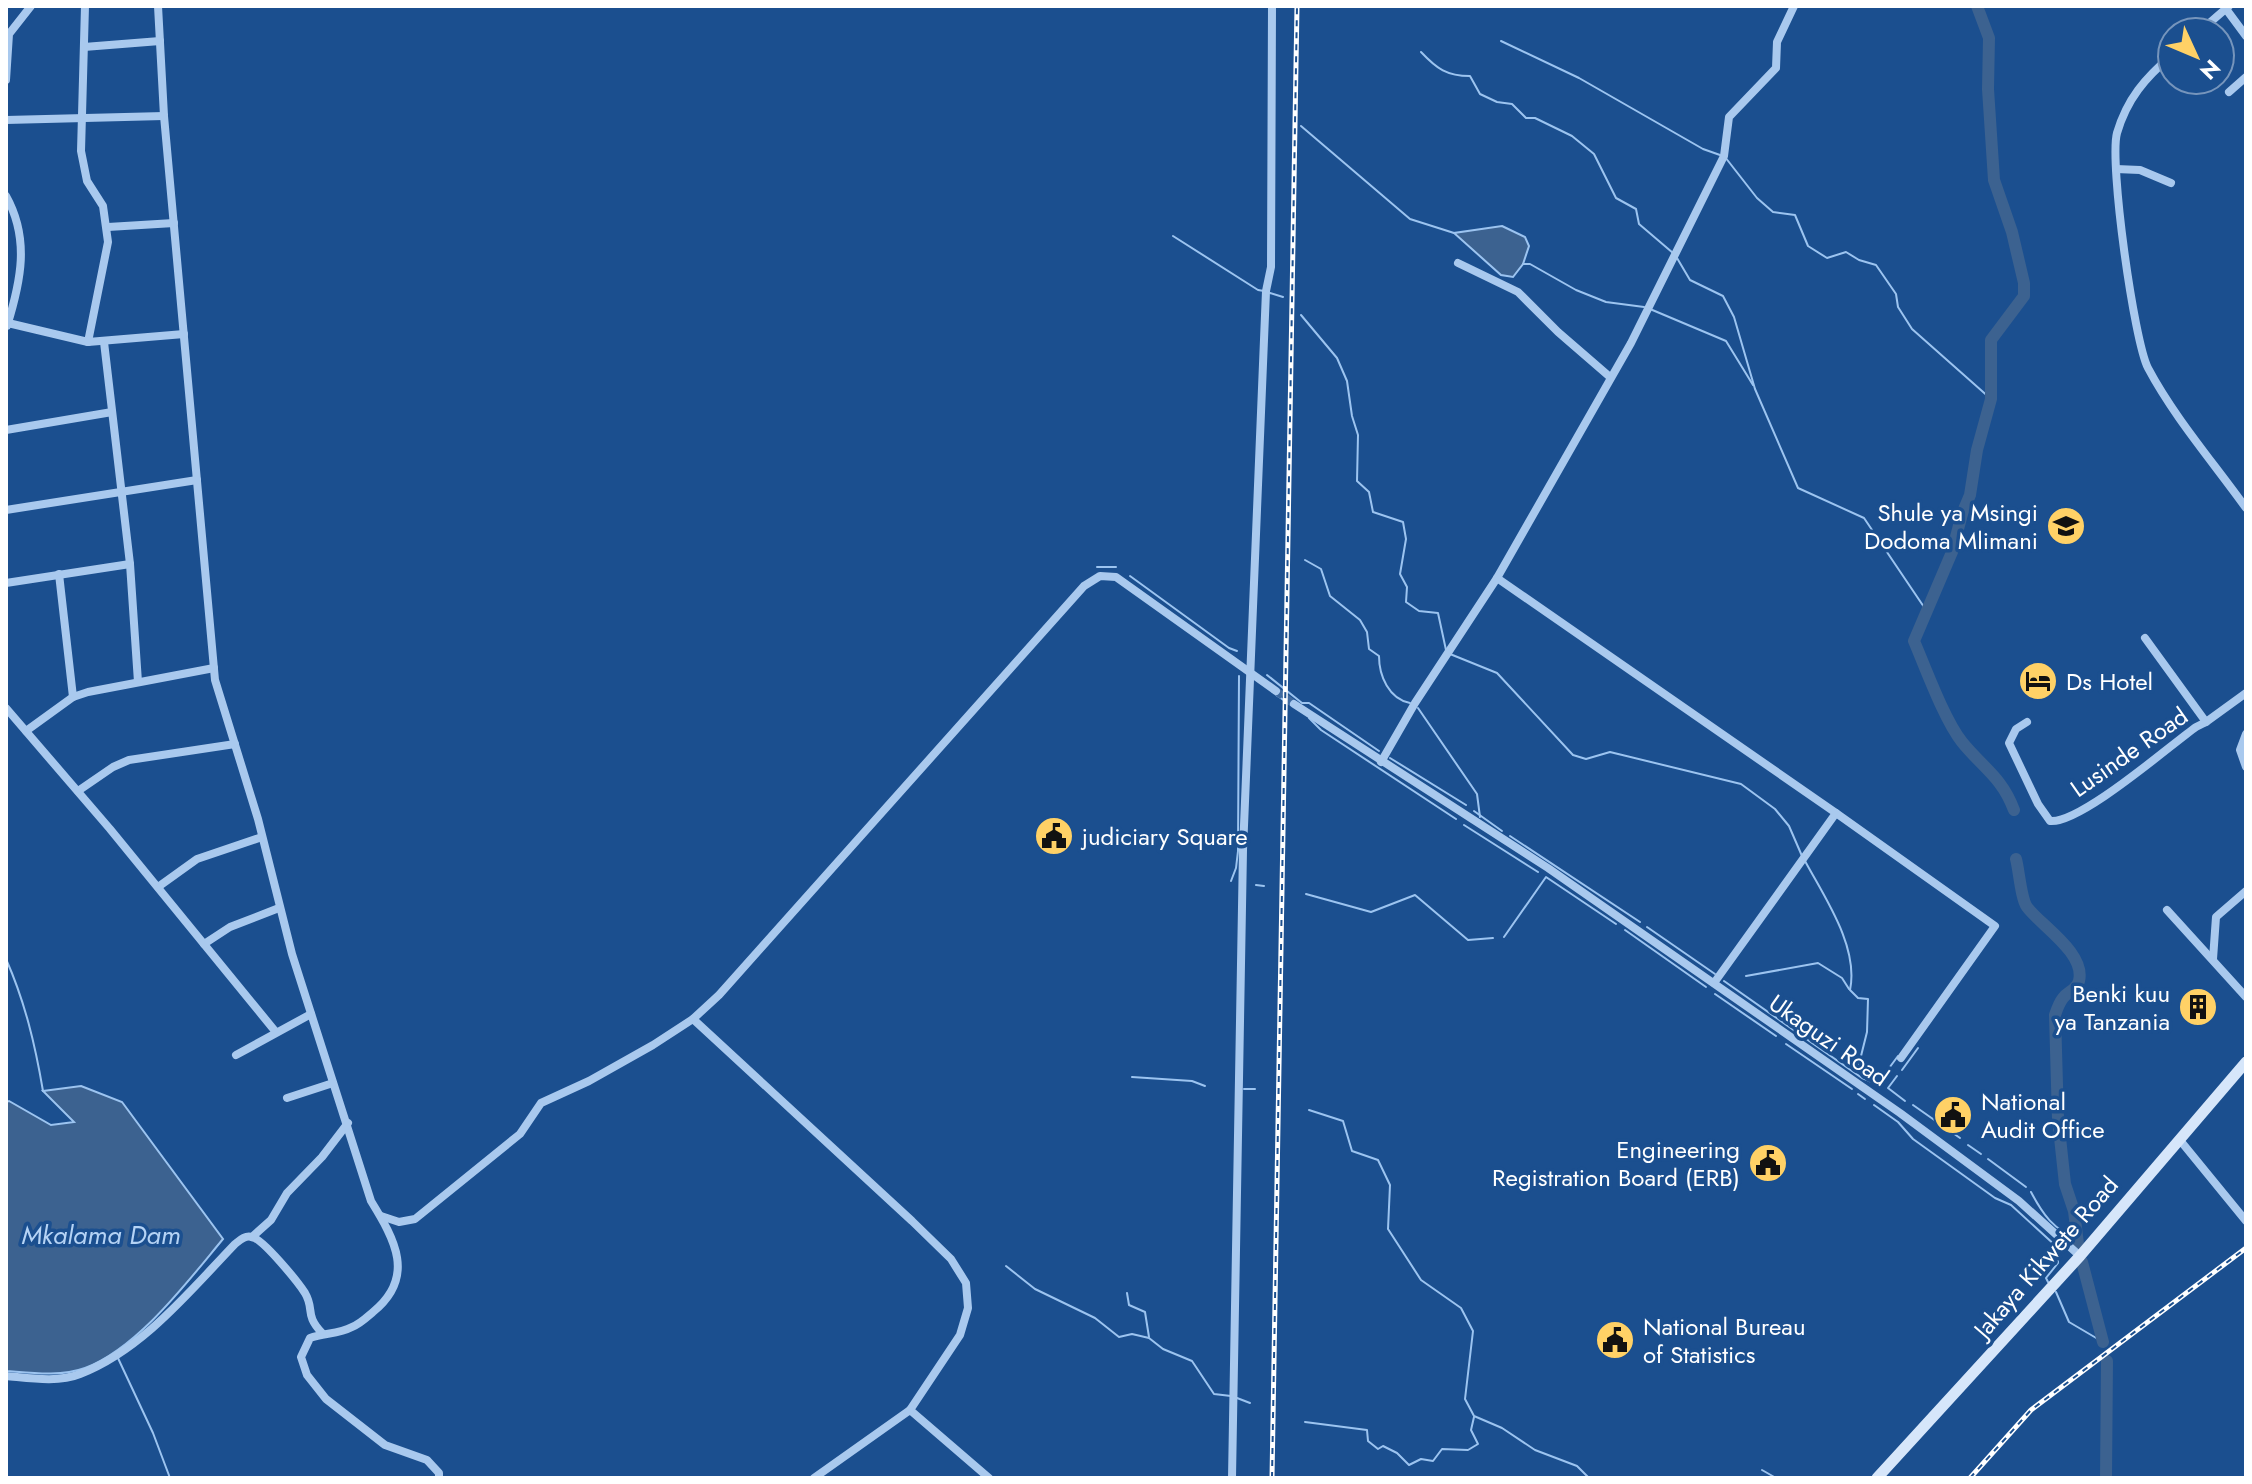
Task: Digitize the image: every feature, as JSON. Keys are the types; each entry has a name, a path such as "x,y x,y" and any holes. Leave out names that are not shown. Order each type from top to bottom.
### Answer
{"main road":[{"name":"Jakaya Kikwete Road","path":"1877,1478 2080,1256 2246,1062"}],"street":[{"path":"6,80 9,34 31,6"},
{"path":"85,6 81,151 87,181 103,206 108,227 105,263 88,342"},
{"path":"158,6 164,116 214,668 226,720 311,1014 371,1201 387,1227 399,1268 390,1295 356,1326 310,1338 301,1357 307,1375 326,1399 385,1445 427,1460 439,1473 439,1478"},
{"path":"1232,1478 1243,850 1266,291 1271,267 1272,6"},
{"path":"1381,762 1497,578 1631,343 1724,156 1729,117 1776,68 1777,42 1794,6"},
{"path":"2228,8 2246,36"},
{"path":"84,47 160,41"},
{"path":"2156,69 2146,77 2127,105 2116,138 2116,169 2139,344 2147,366 2164,394 2246,508"},
{"path":"6,120 164,116"},
{"path":"2116,169 2140,170 2171,183"},
{"path":"6,196 21,230 22,249 7,325 88,342 184,334"},
{"path":"108,227 174,223"},
{"path":"1458,263 1518,292 1610,377"},
{"path":"104,342 130,564 138,682"},
{"path":"6,430 112,412"},
{"path":"6,510 197,480"},
{"path":"6,583 130,564"},
{"path":"59,574 73,697"},
{"path":"380,1216 399,1222 415,1219 520,1134 541,1103 602,1074 693,1019 719,995 1084,586 1100,576 1116,577 1276,691"},
{"path":"1497,578 1995,926 1901,1058"},
{"path":"2145,638 2206,722"},
{"path":"26,731 73,697 214,668"},
{"name":"Lusinde Road","path":"2027,722 2016,729 2009,743 2038,804 2050,821 2060,822 2101,799 2246,693"},
{"name":"Ukaguzi Road","path":"1294,704 1548,868 1714,983 1974,1167 2019,1201 2080,1256"},
{"path":"6,708 275,1031"},
{"path":"2245,763 2240,750 2246,734"},
{"path":"78,791 129,760 235,744"},
{"path":"1714,983 1836,813"},
{"path":"158,887 197,859 262,837"},
{"path":"2213,959 2216,917 2246,891"},
{"path":"204,944 230,927 279,908"},
{"path":"2167,910 2246,997"},
{"path":"236,1055 311,1014"},
{"path":"693,1019 922,1230 951,1259 966,1283 968,1308 960,1335 910,1410 814,1478"},
{"path":"287,1098 333,1083"},
{"path":"252,1237 271,1220 287,1193 322,1157 348,1123"},
{"path":"2179,1139 2246,1221"},
{"path":"6,1376 45,1379 71,1376 105,1364 158,1322 235,1244 246,1237 263,1244 305,1294 311,1322 322,1333"},
{"path":"910,1410 989,1478"}],"water":[{"path":"1502,226 1525,237 1529,246 1523,264 1513,277 1501,275 1454,233"},
{"name":"Mkalama Dam","path":"81,1086 122,1102 223,1239 161,1312 105,1358 66,1373 6,1371 6,1102 51,1125 74,1122 43,1091"}],"waterway":[{"path":"1977,6 1989,38 1988,89 1994,180 2012,232 2024,296 1991,340 1991,399 1977,450 1970,495 1952,552 1914,641 1955,732 1998,781 2014,810"},
{"path":"1501,41 1579,78 1703,149 1720,155"},
{"path":"1421,52 1443,70 1470,76 1480,94 1497,102 1512,104 1526,118 1535,118 1572,136 1594,154 1616,198 1636,209 1639,224 1673,253"},
{"path":"1301,126 1410,219 1454,233"},
{"path":"1725,157 1757,198 1773,212 1795,215 1808,246 1827,258 1846,252 1876,265 1896,294 1898,307 1912,329 1991,399"},
{"path":"1173,236 1264,291"},
{"path":"1677,258 1690,280 1723,296 1734,317 1755,389 1798,488 1864,518 1928,613"},
{"path":"1523,264 1530,264 1576,290 1606,302 1644,307"},
{"path":"1270,293 1283,297"},
{"path":"1650,309 1726,341 1753,385"},
{"path":"1301,315 1337,358 1347,381 1358,435 1357,481 1369,492 1373,512 1403,522 1406,539 1400,574 1407,587 1406,602 1419,611 1438,613 1446,650"},
{"path":"1305,560 1321,569 1330,596 1360,620 1367,632 1369,649 1379,656 1387,686 1396,697 1410,703"},
{"path":"1097,567 1116,567"},
{"path":"1130,576 1237,651"},
{"path":"1450,654 1497,673 1573,755 1586,759 1610,752 1741,784 1775,809 1789,826 1802,856"},
{"path":"1267,675 1302,703 1309,703 1379,751"},
{"path":"1231,881 1238,851 1239,676"},
{"path":"1276,695 1291,705"},
{"path":"1418,708 1477,794 1480,817"},
{"path":"1309,718 1321,730 1456,819"},
{"path":"1390,758 1466,805"},
{"path":"1474,811 1502,831"},
{"path":"1464,825 1538,872"},
{"path":"1510,836 1640,922"},
{"path":"2016,859 2027,907 2069,950 2079,971 2078,984 2063,998 2055,1015 2058,1119 2065,1184 2074,1211 2078,1244"},
{"path":"1805,861 1845,940 1850,957 1850,990 1858,998 1868,999 1867,1032 1858,1068 1877,1084"},
{"path":"1504,937 1546,877 1616,924"},
{"path":"1256,885 1264,886"},
{"path":"1306,894 1371,912 1415,895 1468,940 1493,938"},
{"path":"1647,927 1715,974"},
{"path":"1625,930 1706,987"},
{"path":"6,959 29,1024 43,1091"},
{"path":"1746,976 1818,963 1842,978 1849,989"},
{"path":"1724,981 1872,1082"},
{"path":"1715,994 1776,1036"},
{"path":"1786,1044 1852,1089"},
{"path":"1902,1070 1918,1048"},
{"path":"1878,1083 1898,1056"},
{"path":"1897,1076 1888,1088 1905,1101"},
{"path":"1132,1077 1192,1081 1205,1086"},
{"path":"1244,1089 1255,1089"},
{"path":"1858,1094 1865,1099"},
{"path":"1874,1105 1898,1122 1913,1139 1995,1198 2011,1205 2057,1247 2058,1263 2046,1278 2048,1282"},
{"path":"1913,1105 1960,1138"},
{"path":"1309,1110 1343,1121 1352,1151 1378,1160 1390,1185 1388,1229 1421,1280 1461,1308 1473,1331 1465,1399 1474,1416 1502,1428 1535,1450 1577,1466 1589,1478"},
{"path":"1968,1145 1981,1154"},
{"path":"1988,1159 2026,1187"},
{"path":"2031,1192 2044,1214 2056,1226 2078,1236"},
{"path":"2082,1262 2103,1342"},
{"path":"1006,1266 1035,1289 1095,1318 1119,1337 1132,1334 1149,1338 1163,1349 1192,1361 1214,1394 1231,1396"},
{"path":"2056,1292 2069,1322 2103,1342"},
{"path":"1127,1293 1129,1305 1145,1312 1149,1337"},
{"path":"117,1356 170,1478"},
{"path":"2106,1478 2107,1361"},
{"path":"1237,1398 1250,1403"},
{"path":"1305,1422 1367,1430 1368,1441 1378,1449 1383,1446 1397,1453 1409,1465 1421,1459 1433,1461 1442,1449 1468,1450 1478,1444 1471,1430 1474,1417"},
{"path":"1762,1470 1776,1478"}],"tunnel":[{"path":"1276,691 1294,704"}],"railway":[{"path":"1272,1478 1297,6"},
{"path":"1970,1478 2031,1410 2246,1248"}],"place":[{"name":"Shule ya Msingi Dodoma Mlimani","path":"2066,526"},
{"name":"Ds Hotel","path":"2038,681"},
{"name":"judiciary Square","path":"1054,836"},
{"name":"Benki kuu ya Tanzania","path":"2198,1007"},
{"name":"National Audit Office","path":"1953,1115"},
{"name":"Engineering Registration Board (ERB)","path":"1768,1163"},
{"name":"National Bureau of Statistics","path":"1615,1340"}]}
